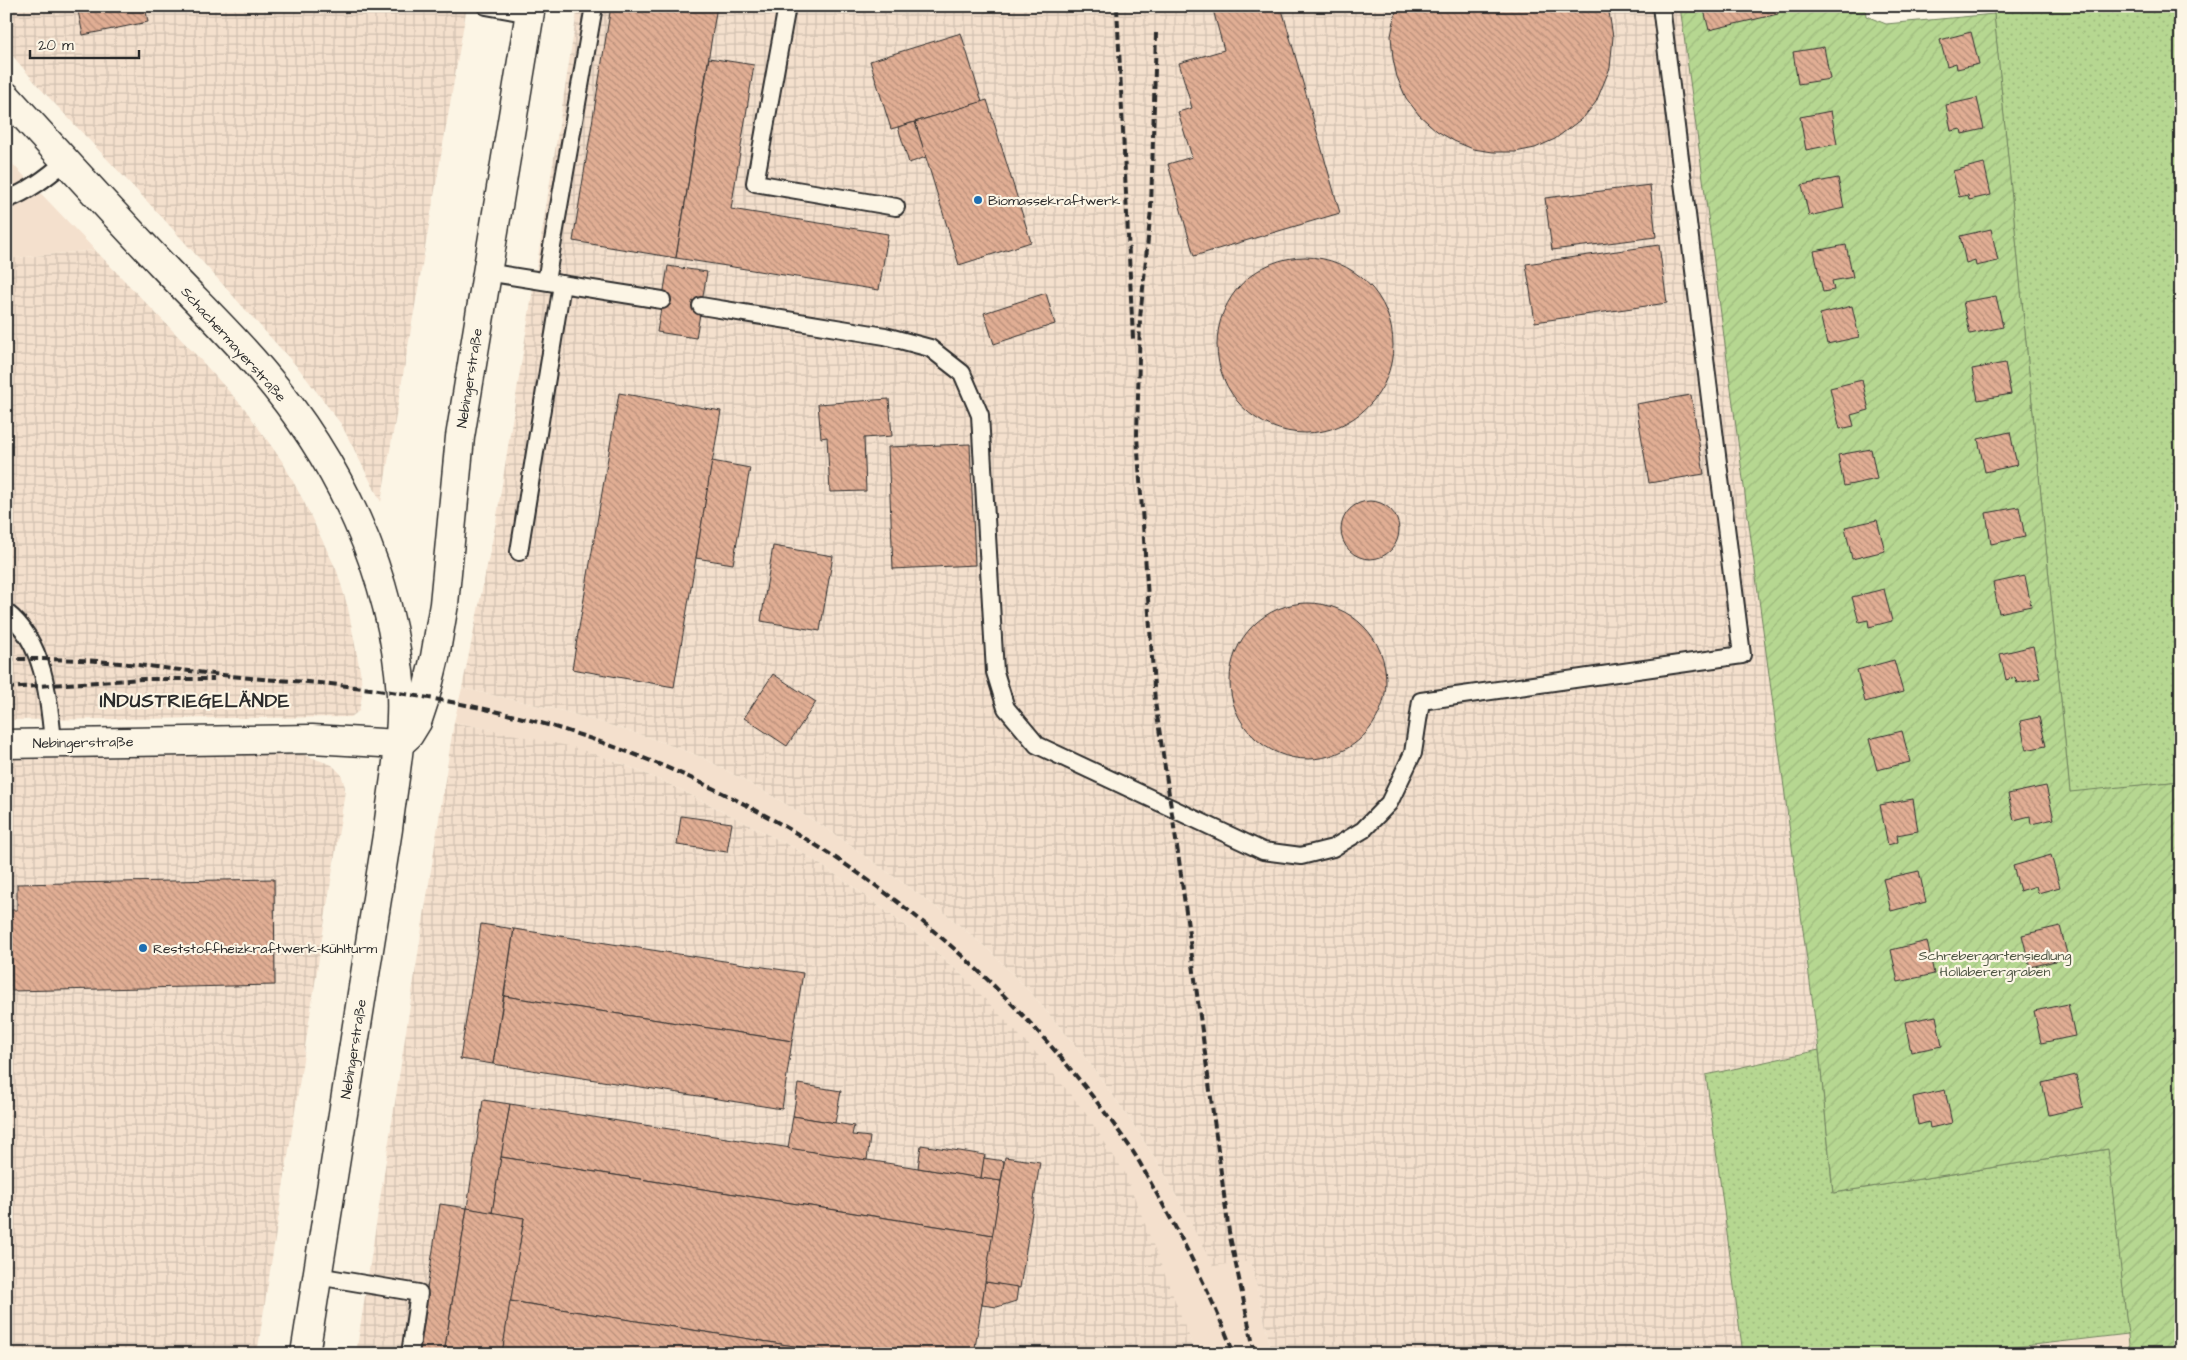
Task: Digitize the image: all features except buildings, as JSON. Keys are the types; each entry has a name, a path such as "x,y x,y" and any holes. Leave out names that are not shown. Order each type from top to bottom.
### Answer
{"street":[{"name":"Nebingerstraße","path":"6,744 312,739 399,744 409,736 417,722 425,698 435,657 444,604 460,437 531,10"},
{"name":"Schachermayerstraße","path":"6,96 65,162 261,370 318,446 348,500 370,553 392,631 400,694"},
{"name":"Nebingerstraße","path":"305,1354 388,829 399,744 400,694"}],"lane":[{"path":"486,6 531,10"},
{"path":"519,552 554,283 594,6"},
{"path":"787,6 755,183 896,207"},
{"path":"701,306 885,336 930,348 962,373 980,415 995,672 1006,708 1037,745 1263,851 1301,856 1333,848 1363,830 1390,803 1412,753 1421,701 1742,655 1662,6"},
{"path":"6,200 37,185 65,162"},
{"path":"486,272 662,300"},
{"path":"6,612 15,618 26,632 39,664 50,705 53,742"},
{"path":"317,1276 420,1293 410,1354"}],"shaded area":[{"path":"6,6 467,6 381,502 341,424 300,370 160,215 39,87 6,48"},
{"path":"578,6 1680,6 1819,1050 1707,1075 1743,1354 1272,1354 1251,1261 1213,1266 1165,1174 1130,1119 1086,1058 1033,995 989,950 945,913 826,828 702,757 645,736 567,712 462,688 496,522"},
{"path":"6,157 95,250 6,259"},
{"path":"95,250 245,409 282,461 337,571 348,608 361,676 362,696 359,711 351,717 6,720 6,259"},
{"path":"462,688 567,712 645,736 702,757 826,828 945,913 989,950 1033,995 1086,1058 1130,1119 1165,1174 1213,1265 1251,1260 1272,1354 1196,1354 1178,1311 964,977 914,932 845,881 798,850 673,786 618,762 573,748 454,722"},
{"path":"454,722 573,747 618,762 673,786 798,850 845,881 914,932 964,977 1038,1055 1084,1111 1125,1173 1196,1354 356,1354"},
{"path":"302,754 332,765 341,774 345,787 257,1354 6,1354 6,759"},
{"path":"2128,1334 2130,1354 1956,1354"}],"green space":[{"name":"Schrebergartensiedlung Hollaberergraben","path":"1680,6 1865,6 1866,16 1886,24 1994,14 2070,792 2181,781 2181,1354 2130,1354 2108,1149 1833,1193 1819,1050"},
{"path":"1993,6 2181,6 2181,781 2070,793"},
{"path":"1819,1050 1833,1193 2109,1149 2128,1334 1956,1354 1743,1354 1706,1075"}],"railway":[{"path":"1117,7 1133,339"},
{"path":"1156,33 1151,209 1140,318 1137,436 1155,702 1179,860 1229,1232 1255,1354"},
{"path":"6,659 63,659 133,664 254,678 334,684 469,705 541,723 631,753 717,790 798,834 874,884 946,941 1013,1005 1075,1074 1140,1163 1210,1296 1234,1354"},
{"path":"6,688 143,679 214,679"}],"place":[{"name":"Biomassekraftwerk","path":"978,200"},
{"name":"Reststoffheizkraftwerk-Kühlturm","path":"143,948"}],"district":[{"name":"INDUSTRIEGELÄNDE","path":"195,700"}]}
